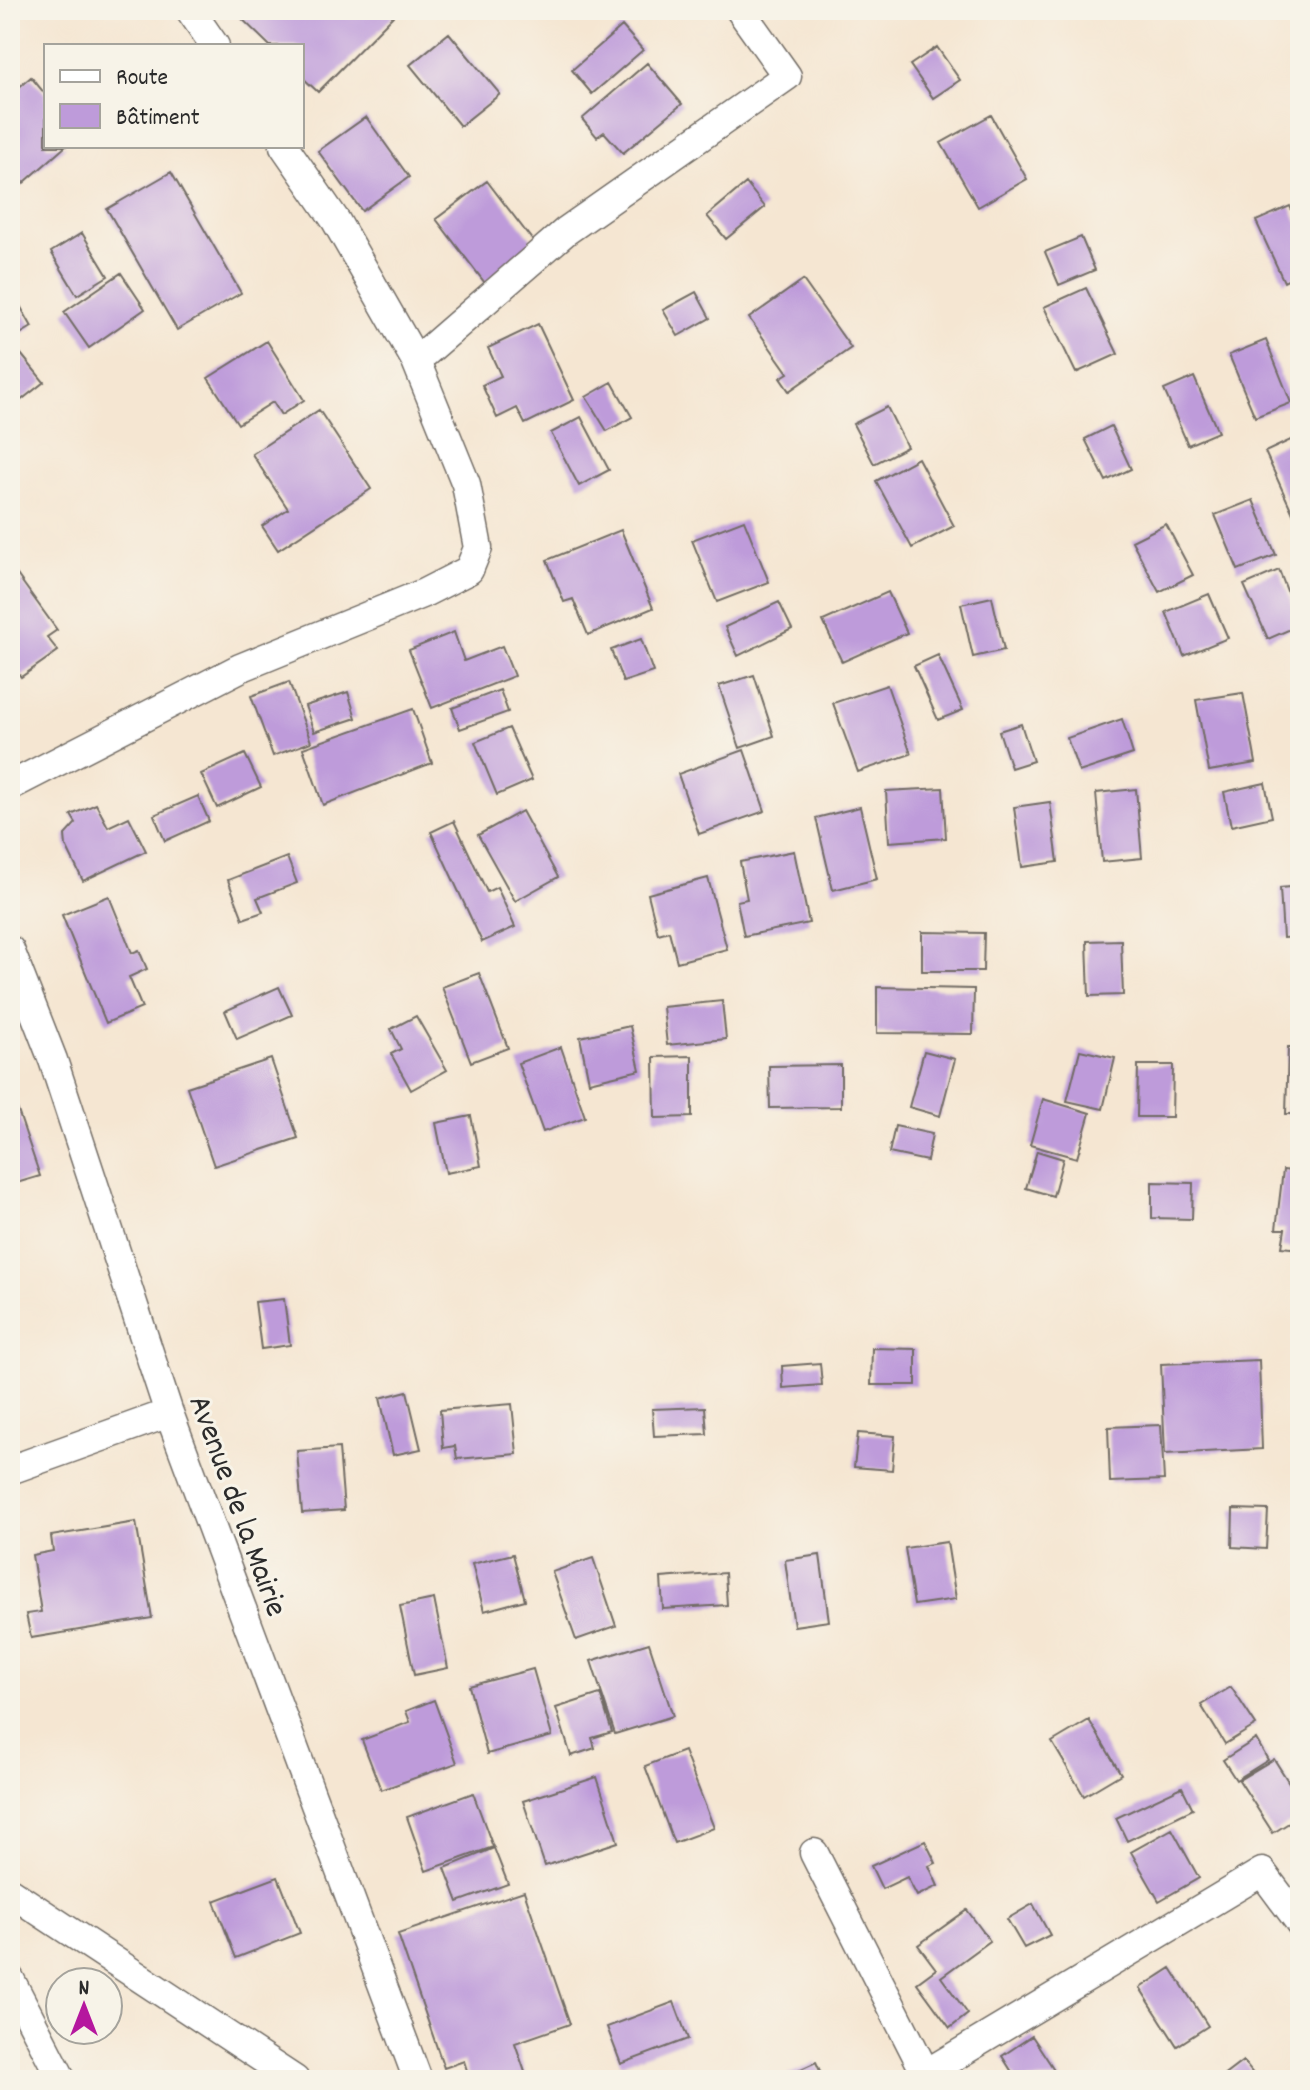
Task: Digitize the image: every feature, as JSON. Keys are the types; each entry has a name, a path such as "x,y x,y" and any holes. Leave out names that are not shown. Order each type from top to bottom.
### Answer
{"street":[{"path":"190,10 214,44"},
{"path":"416,361 566,231 787,76 740,10"},
{"path":"10,786 240,668 424,593 469,570 478,548 466,484 416,361 336,221 285,148"},
{"name":"Avenue de la Mairie","path":"10,950 53,1060 169,1413 418,2080"},
{"path":"10,1470 169,1413"},
{"path":"814,1853 927,2077 1262,1872 1300,1923"},
{"path":"10,1892 295,2080"},
{"path":"10,1979 62,2080"}],"building":[{"path":"233,10 387,10 393,16 318,92 304,79 304,44 268,44"},
{"path":"622,26 643,50 592,94 572,70"},
{"path":"449,33 500,94 460,126 410,65"},
{"path":"937,47 960,80 933,98 910,65"},
{"path":"647,63 682,104 623,153 604,132 597,137 582,119"},
{"path":"31,77 44,93 44,148 64,148 10,195 10,95"},
{"path":"991,115 1027,179 978,207 941,143"},
{"path":"366,117 409,177 362,211 318,151"},
{"path":"171,172 241,293 177,330 107,209"},
{"path":"487,181 536,245 485,283 436,219"},
{"path":"746,183 765,207 726,239 707,216"},
{"path":"1290,206 1300,227 1300,274 1284,282 1256,221"},
{"path":"82,233 108,276 77,295 51,252"},
{"path":"1081,237 1095,270 1059,285 1045,252"},
{"path":"121,273 145,309 89,348 64,312"},
{"path":"803,280 851,348 789,391 780,378 788,373 749,318"},
{"path":"10,288 32,327 10,340"},
{"path":"1086,288 1118,354 1076,373 1044,307"},
{"path":"696,292 710,318 678,336 663,310"},
{"path":"538,324 574,400 525,424 517,408 497,418 482,385 501,376 488,348"},
{"path":"1266,340 1291,403 1255,417 1229,355"},
{"path":"267,341 304,400 281,415 273,402 238,424 208,378"},
{"path":"21,354 44,382 10,409 10,363"},
{"path":"1194,377 1218,432 1188,445 1164,390"},
{"path":"612,382 632,417 607,431 586,397"},
{"path":"887,407 907,447 874,464 853,424"},
{"path":"319,410 371,489 278,550 262,526 288,509 252,454"},
{"path":"581,417 609,470 579,486 551,433"},
{"path":"1111,426 1131,469 1106,481 1085,439"},
{"path":"1297,437 1300,445 1300,529 1265,452"},
{"path":"918,458 954,526 912,548 876,481"},
{"path":"1253,500 1276,555 1238,570 1215,515"},
{"path":"744,520 769,582 717,602 692,540"},
{"path":"1166,524 1193,575 1159,592 1132,541"},
{"path":"621,530 653,608 588,635 573,599 564,602 547,560"},
{"path":"10,565 57,630 47,637 58,651 21,677 10,662"},
{"path":"1279,570 1300,625 1268,639 1244,585"},
{"path":"888,592 907,633 842,662 823,621"},
{"path":"1209,594 1228,638 1184,656 1166,612"},
{"path":"992,597 1004,650 973,657 961,604"},
{"path":"779,602 792,629 738,656 725,627"},
{"path":"454,632 464,661 502,646 514,676 432,708 409,650"},
{"path":"641,639 653,672 623,682 611,650"},
{"path":"938,655 963,710 938,720 914,666"},
{"path":"754,675 774,736 740,748 719,686"},
{"path":"289,682 311,742 273,756 251,696"},
{"path":"887,685 911,754 858,772 833,703"},
{"path":"500,690 508,712 460,729 452,708"},
{"path":"348,692 356,718 314,732 305,706"},
{"path":"1243,693 1256,763 1209,771 1196,700"},
{"path":"413,709 432,763 323,805 303,748"},
{"path":"1122,719 1133,754 1079,772 1067,738"},
{"path":"1021,724 1033,761 1011,768 999,731"},
{"path":"509,728 532,780 497,795 475,742"},
{"path":"744,750 765,811 699,834 678,774"},
{"path":"245,754 261,787 217,808 201,774"},
{"path":"1265,783 1272,817 1231,826 1224,792"},
{"path":"943,788 946,838 889,842 886,791"},
{"path":"1136,789 1142,858 1102,862 1096,793"},
{"path":"198,796 209,821 165,841 154,815"},
{"path":"1050,802 1058,862 1022,867 1014,807"},
{"path":"96,804 108,827 129,817 146,851 83,881 66,846 65,835 76,823 71,815"},
{"path":"860,807 877,879 833,890 816,818"},
{"path":"522,811 558,877 515,901 478,835"},
{"path":"454,821 487,892 497,887 515,927 482,942 431,832"},
{"path":"794,851 809,923 744,936 737,901 747,899 740,862"},
{"path":"287,857 297,883 257,898 263,912 243,919 228,880"},
{"path":"708,878 727,949 677,962 669,931 658,934 648,894"},
{"path":"1300,886 1300,937 1283,938 1280,888"},
{"path":"109,896 132,953 139,950 147,969 129,977 142,1008 106,1023 62,915"},
{"path":"922,932 984,933 983,971 922,971"},
{"path":"1121,940 1123,995 1089,996 1087,941"},
{"path":"479,973 508,1048 471,1062 442,987"},
{"path":"279,987 292,1015 237,1039 225,1011"},
{"path":"877,987 974,989 973,1034 877,1033"},
{"path":"722,1001 726,1039 667,1045 663,1007"},
{"path":"416,1016 447,1070 411,1090 391,1054 401,1049 391,1029"},
{"path":"630,1026 640,1070 589,1082 580,1037"},
{"path":"561,1047 585,1117 543,1132 518,1063"},
{"path":"1288,1047 1300,1047 1300,1114 1286,1114"},
{"path":"1080,1050 1115,1058 1103,1109 1067,1101"},
{"path":"924,1051 955,1059 940,1116 909,1107"},
{"path":"692,1056 692,1117 655,1118 654,1057"},
{"path":"271,1059 298,1138 214,1166 187,1087"},
{"path":"841,1065 841,1107 770,1108 769,1066"},
{"path":"1138,1065 1173,1065 1172,1117 1137,1117"},
{"path":"1043,1099 1090,1113 1077,1158 1030,1145"},
{"path":"16,1105 40,1176 10,1185 10,1107"},
{"path":"471,1116 481,1166 446,1173 436,1123"},
{"path":"895,1126 932,1134 927,1161 889,1153"},
{"path":"1037,1151 1063,1159 1053,1196 1026,1188"},
{"path":"1283,1170 1300,1172 1300,1249 1282,1247 1285,1229 1276,1229"},
{"path":"1152,1182 1193,1183 1192,1219 1152,1218"},
{"path":"284,1299 290,1345 261,1349 255,1302"},
{"path":"872,1348 916,1349 916,1385 871,1385"},
{"path":"1259,1360 1262,1449 1165,1454 1161,1364"},
{"path":"820,1363 822,1385 783,1388 782,1366"},
{"path":"407,1391 421,1449 393,1455 380,1398"},
{"path":"512,1404 517,1454 457,1459 455,1446 443,1448 440,1410"},
{"path":"705,1407 707,1434 654,1436 652,1409"},
{"path":"1161,1425 1164,1480 1110,1482 1108,1427"},
{"path":"858,1433 895,1436 892,1470 854,1467"},
{"path":"339,1448 344,1510 302,1513 297,1451"},
{"path":"1233,1509 1268,1510 1266,1549 1232,1547"},
{"path":"136,1522 152,1618 31,1638 26,1614 41,1612 32,1555 53,1551 51,1536"},
{"path":"947,1542 956,1599 914,1605 905,1548"},
{"path":"513,1554 525,1600 484,1611 472,1564"},
{"path":"820,1555 829,1621 794,1626 785,1560"},
{"path":"593,1558 616,1626 576,1640 552,1572"},
{"path":"725,1573 727,1605 663,1609 661,1578"},
{"path":"434,1599 448,1668 414,1675 400,1606"},
{"path":"649,1643 673,1716 615,1734 591,1661"},
{"path":"533,1669 552,1736 487,1754 469,1686"},
{"path":"1231,1687 1256,1725 1225,1744 1201,1705"},
{"path":"600,1694 612,1732 592,1738 595,1748 571,1756 556,1708"},
{"path":"434,1700 457,1763 381,1790 362,1740 410,1722 406,1711"},
{"path":"1089,1720 1121,1774 1084,1796 1052,1742"},
{"path":"1256,1739 1268,1760 1236,1780 1223,1760"},
{"path":"684,1751 714,1828 674,1843 645,1766"},
{"path":"1274,1759 1300,1800 1300,1816 1273,1833 1239,1780"},
{"path":"597,1777 618,1842 545,1866 523,1801"},
{"path":"1182,1787 1193,1809 1127,1841 1116,1818"},
{"path":"473,1793 493,1847 426,1871 407,1817"},
{"path":"1172,1829 1199,1878 1159,1901 1131,1852"},
{"path":"925,1841 936,1863 929,1866 938,1886 917,1896 907,1877 882,1889 871,1866"},
{"path":"494,1848 508,1884 458,1902 445,1868"},
{"path":"278,1877 300,1933 236,1958 214,1901"},
{"path":"524,1891 570,2024 515,2043 526,2075 513,2080 470,2080 464,2061 444,2068 398,1934"},
{"path":"1033,1904 1050,1935 1024,1948 1007,1919"},
{"path":"967,1910 990,1941 941,1977 968,2014 950,2028 917,1983 936,1969 918,1945"},
{"path":"1171,1968 1208,2026 1177,2046 1140,1988"},
{"path":"674,2002 688,2039 621,2064 607,2027"},
{"path":"1032,2036 1061,2080 1017,2080 1002,2056"},
{"path":"1243,2061 1258,2080 1218,2080"},
{"path":"816,2062 824,2080 777,2080"}]}
